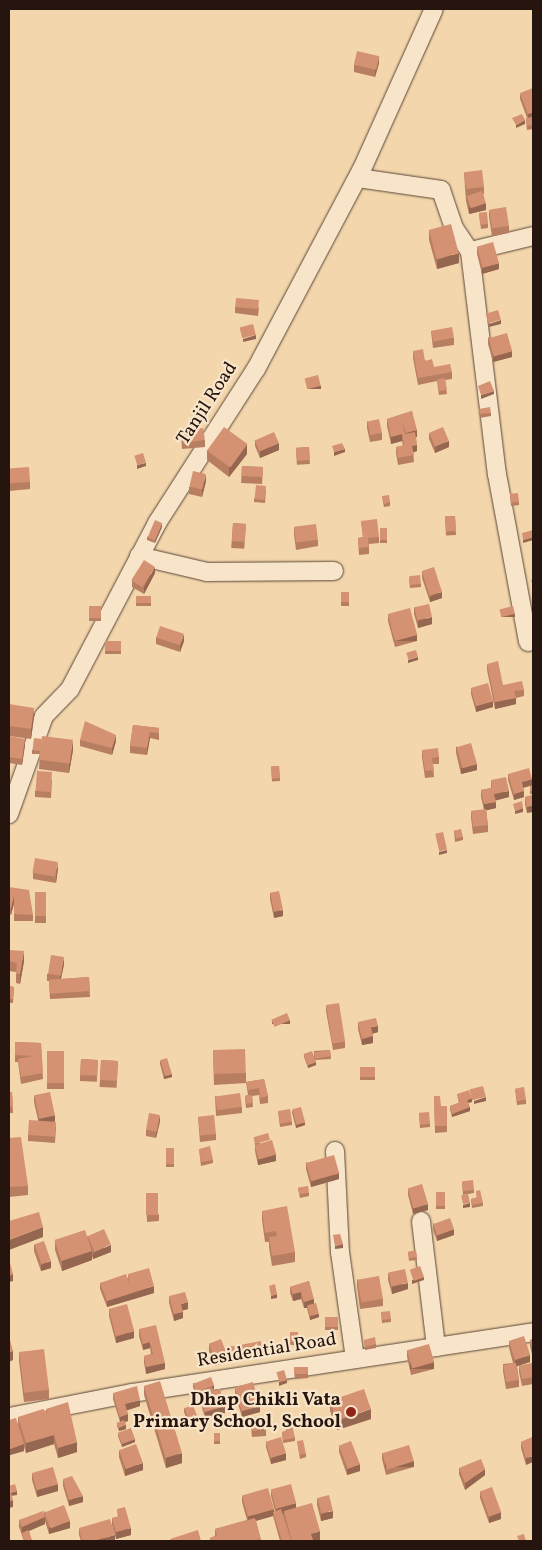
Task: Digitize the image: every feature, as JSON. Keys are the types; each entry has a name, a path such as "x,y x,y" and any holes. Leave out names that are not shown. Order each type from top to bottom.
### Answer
{"street":[{"name":"Tanjil Road","path":"9,814 44,716 70,689 139,556 256,369 358,178 434,9"},
{"path":"358,178 441,190 454,228 470,252 498,474 528,642"},
{"path":"470,252 533,236"},
{"path":"139,556 207,572 334,571"},
{"path":"335,1151 340,1252 355,1359"},
{"path":"420,1221 436,1347"},
{"name":"Residential Road","path":"9,1417 132,1392 533,1332"}],"building":[{"path":"357,51 379,56 376,70 354,65"},
{"path":"533,88 533,112 528,114 520,93"},
{"path":"522,114 525,120 516,125 512,118"},
{"path":"533,117 533,125 527,126 526,118"},
{"path":"482,170 484,187 466,189 464,172"},
{"path":"482,191 486,203 471,208 467,196"},
{"path":"506,207 509,226 492,228 489,210"},
{"path":"487,212 488,224 480,225 479,213"},
{"path":"451,224 459,253 437,259 429,230"},
{"path":"493,242 499,263 483,268 477,247"},
{"path":"236,298 259,300 258,309 235,307"},
{"path":"498,310 501,320 488,323 486,314"},
{"path":"253,324 256,335 242,338 239,328"},
{"path":"452,327 454,338 433,341 431,331"},
{"path":"507,333 512,351 494,357 489,338"},
{"path":"423,349 425,361 432,359 434,367 450,364 452,372 418,378 413,351"},
{"path":"318,375 321,386 307,389 304,379"},
{"path":"445,378 447,390 439,391 437,379"},
{"path":"490,381 494,391 481,395 478,386"},
{"path":"490,407 491,413 480,414 479,409"},
{"path":"412,411 417,430 406,433 402,422 405,434 415,432 417,445 412,446 414,455 398,458 396,447 404,445 402,434 391,437 387,419"},
{"path":"379,419 382,433 370,435 367,421"},
{"path":"224,427 247,444 230,468 207,450"},
{"path":"443,427 449,441 435,447 429,433"},
{"path":"203,428 205,440 183,443 181,431"},
{"path":"274,432 279,443 260,452 255,441"},
{"path":"342,443 345,449 334,452 332,446"},
{"path":"309,447 310,460 297,461 296,448"},
{"path":"143,453 146,463 137,465 134,456"},
{"path":"242,466 263,467 262,477 241,476"},
{"path":"29,467 30,482 10,483 9,468"},
{"path":"193,471 206,474 202,490 189,487"},
{"path":"256,485 266,486 264,500 255,499"},
{"path":"518,493 519,502 511,503 510,494"},
{"path":"389,495 390,502 384,504 382,496"},
{"path":"455,516 456,531 446,532 445,517"},
{"path":"377,519 379,537 368,538 369,547 359,548 358,538 363,537 361,521"},
{"path":"155,520 162,523 155,541 148,537"},
{"path":"233,523 246,524 245,542 232,541"},
{"path":"316,524 318,540 296,543 294,527"},
{"path":"380,528 387,528 387,540 380,540"},
{"path":"533,530 533,537 523,540 522,533"},
{"path":"144,560 155,567 142,587 131,580"},
{"path":"434,567 442,592 430,596 422,571"},
{"path":"420,575 421,584 410,585 409,576"},
{"path":"341,592 349,592 349,602 341,602"},
{"path":"136,596 151,596 151,603 136,603"},
{"path":"429,604 432,617 417,620 414,607"},
{"path":"89,606 101,606 101,618 89,618"},
{"path":"513,606 515,614 501,617 499,609"},
{"path":"410,608 417,635 395,641 388,614"},
{"path":"160,626 184,634 180,645 156,637"},
{"path":"105,641 121,641 121,651 105,651"},
{"path":"416,650 418,657 408,659 406,653"},
{"path":"498,661 503,685 522,681 524,690 514,691 516,698 495,702 487,664"},
{"path":"488,683 493,701 476,706 471,688"},
{"path":"9,704 34,708 31,729 9,726"},
{"path":"85,721 116,735 112,748 80,740"},
{"path":"133,725 159,728 159,733 150,732 147,748 130,746"},
{"path":"9,736 25,739 22,759 9,757"},
{"path":"42,736 73,740 70,764 39,760"},
{"path":"34,738 42,739 40,751 33,750"},
{"path":"471,743 477,764 463,768 457,747"},
{"path":"438,748 439,757 432,758 434,770 425,771 422,750"},
{"path":"279,766 280,778 272,779 271,767"},
{"path":"529,768 532,779 522,782 524,791 514,794 508,774"},
{"path":"37,771 52,772 51,792 36,791"},
{"path":"506,777 509,791 494,794 496,802 484,804 481,790 492,788 491,780"},
{"path":"533,795 533,805 527,807 525,797"},
{"path":"522,801 523,808 515,811 513,804"},
{"path":"486,809 488,825 473,827 471,811"},
{"path":"461,829 463,837 456,838 454,831"},
{"path":"443,832 447,850 439,851 435,834"},
{"path":"35,858 58,862 55,877 32,873"},
{"path":"9,887 29,890 33,915 14,914 14,896 11,908 9,907"},
{"path":"279,891 283,910 274,911 270,893"},
{"path":"35,892 46,892 46,916 35,916"},
{"path":"9,950 24,951 20,974 16,974 17,963 9,961"},
{"path":"51,955 64,957 61,976 48,974"},
{"path":"89,977 90,991 50,994 49,980"},
{"path":"9,986 14,987 13,999 9,999"},
{"path":"339,1003 345,1042 332,1044 326,1005"},
{"path":"287,1013 290,1020 274,1027 271,1020"},
{"path":"376,1018 378,1026 371,1027 373,1036 362,1039 358,1022"},
{"path":"15,1042 41,1043 43,1073 21,1077 18,1059 33,1056 15,1055"},
{"path":"245,1049 246,1073 214,1074 213,1050"},
{"path":"330,1050 331,1056 315,1058 314,1053"},
{"path":"47,1051 64,1051 64,1083 47,1083"},
{"path":"312,1051 316,1062 308,1065 304,1054"},
{"path":"167,1058 172,1074 165,1076 160,1060"},
{"path":"81,1059 98,1060 97,1076 80,1075"},
{"path":"101,1060 118,1061 117,1081 100,1080"},
{"path":"360,1067 375,1067 375,1077 360,1077"},
{"path":"264,1079 268,1096 260,1098 259,1088 248,1090 246,1082"},
{"path":"483,1086 486,1097 472,1100 469,1090"},
{"path":"524,1087 526,1100 517,1101 515,1088"},
{"path":"469,1090 472,1098 467,1100 470,1107 452,1114 450,1106 460,1102 457,1094"},
{"path":"9,1092 12,1092 13,1107 9,1107"},
{"path":"50,1092 55,1115 39,1119 34,1095"},
{"path":"240,1093 242,1107 217,1110 215,1096"},
{"path":"252,1095 253,1103 246,1104 245,1096"},
{"path":"434,1096 440,1096 441,1106 447,1106 447,1126 435,1126"},
{"path":"301,1107 305,1122 296,1125 292,1109"},
{"path":"290,1109 292,1122 280,1124 278,1111"},
{"path":"429,1112 430,1124 420,1125 419,1113"},
{"path":"149,1113 160,1115 157,1132 146,1130"},
{"path":"214,1115 216,1134 200,1136 198,1117"},
{"path":"29,1120 56,1122 55,1137 28,1135"},
{"path":"268,1133 270,1140 256,1144 254,1137"},
{"path":"21,1137 28,1186 9,1187 9,1138"},
{"path":"272,1140 276,1154 259,1159 255,1145"},
{"path":"210,1146 213,1160 201,1162 199,1149"},
{"path":"166,1148 174,1148 174,1164 166,1164"},
{"path":"334,1155 339,1173 311,1181 306,1163"},
{"path":"473,1180 474,1190 463,1191 462,1181"},
{"path":"422,1184 428,1204 414,1208 408,1188"},
{"path":"308,1186 309,1193 299,1194 298,1187"},
{"path":"480,1190 483,1203 472,1205 471,1199 477,1197 476,1191"},
{"path":"436,1192 445,1192 445,1206 436,1206"},
{"path":"146,1193 158,1193 158,1215 146,1215"},
{"path":"468,1194 470,1203 463,1204 461,1196"},
{"path":"287,1206 295,1252 272,1256 269,1237 277,1236 276,1231 265,1233 262,1211"},
{"path":"39,1212 43,1227 9,1240 9,1221"},
{"path":"450,1218 454,1229 437,1235 433,1224"},
{"path":"104,1229 111,1245 94,1252 88,1236"},
{"path":"85,1230 92,1251 61,1261 55,1240"},
{"path":"340,1234 343,1244 335,1246 333,1235"},
{"path":"44,1241 51,1261 41,1264 35,1244"},
{"path":"416,1251 417,1257 409,1258 408,1252"},
{"path":"9,1259 13,1274 9,1275"},
{"path":"420,1266 424,1277 414,1281 410,1270"},
{"path":"149,1268 154,1286 107,1301 100,1283 126,1274 129,1283 128,1274"},
{"path":"405,1269 408,1283 391,1286 388,1273"},
{"path":"379,1276 383,1299 361,1302 357,1280"},
{"path":"309,1281 314,1299 304,1302 301,1292 293,1294 290,1287"},
{"path":"275,1284 277,1294 271,1296 269,1286"},
{"path":"185,1292 188,1302 181,1304 183,1312 174,1314 169,1296"},
{"path":"316,1303 319,1314 310,1316 307,1305"},
{"path":"127,1304 134,1331 116,1336 109,1309"},
{"path":"390,1311 391,1319 382,1320 381,1312"},
{"path":"325,1317 338,1317 338,1327 325,1327"},
{"path":"156,1325 165,1363 146,1367 144,1356 153,1354 150,1342 143,1344 139,1329"},
{"path":"290,1332 298,1332 298,1342 290,1342"},
{"path":"9,1336 13,1351 9,1352"},
{"path":"524,1336 530,1355 515,1360 509,1341"},
{"path":"375,1337 376,1344 365,1347 364,1340"},
{"path":"221,1339 227,1355 215,1360 209,1344"},
{"path":"533,1339 533,1352 530,1340"},
{"path":"261,1341 263,1351 231,1357 230,1347"},
{"path":"429,1344 434,1362 412,1369 407,1350"},
{"path":"44,1349 49,1390 24,1393 19,1352"},
{"path":"516,1363 519,1380 506,1382 503,1365"},
{"path":"533,1363 533,1377 522,1379 519,1366"},
{"path":"294,1367 308,1367 308,1374 294,1374"},
{"path":"284,1370 287,1380 279,1382 276,1372"},
{"path":"211,1377 214,1385 196,1392 193,1384"},
{"path":"160,1381 182,1453 166,1458 144,1386"},
{"path":"253,1382 260,1406 242,1411 235,1387"},
{"path":"137,1386 140,1400 125,1404 128,1414 120,1417 113,1393"},
{"path":"212,1387 213,1391 202,1394 201,1391"},
{"path":"220,1389 225,1406 205,1412 200,1395"},
{"path":"364,1389 371,1409 337,1421 330,1401"},
{"path":"68,1402 77,1442 58,1448 54,1435 26,1443 18,1417 43,1409 48,1413 46,1409"},
{"path":"193,1405 197,1416 189,1419 185,1408"},
{"path":"264,1416 266,1429 252,1431 250,1418"},
{"path":"16,1418 24,1444 10,1449 9,1420"},
{"path":"124,1420 126,1425 118,1428 117,1423"},
{"path":"291,1420 295,1438 283,1440 282,1432 287,1431 285,1421"},
{"path":"131,1428 135,1439 122,1444 118,1433"},
{"path":"214,1433 220,1433 220,1441 214,1441"},
{"path":"281,1437 286,1453 271,1458 266,1442"},
{"path":"533,1437 533,1456 526,1458 521,1442"},
{"path":"303,1440 306,1454 300,1455 297,1441"},
{"path":"351,1441 360,1464 348,1469 339,1446"},
{"path":"136,1444 143,1463 126,1469 119,1450"},
{"path":"409,1445 414,1461 387,1469 382,1453"},
{"path":"481,1459 485,1469 465,1483 459,1468"},
{"path":"53,1467 58,1484 37,1490 32,1473"},
{"path":"72,1476 83,1496 69,1500 63,1479"},
{"path":"15,1484 17,1491 11,1492 9,1486"},
{"path":"291,1484 296,1503 276,1509 271,1489"},
{"path":"9,1486 13,1500 9,1501"},
{"path":"492,1487 501,1512 489,1517 480,1491"},
{"path":"268,1488 274,1509 248,1517 242,1495"},
{"path":"329,1495 333,1511 321,1513 317,1498"},
{"path":"312,1503 320,1531 311,1534 313,1540 292,1541 284,1511"},
{"path":"64,1505 70,1521 50,1528 44,1513"},
{"path":"125,1507 131,1528 116,1532 112,1518 119,1516 117,1509"},
{"path":"281,1509 291,1540 288,1541 282,1541 273,1512"},
{"path":"43,1511 45,1517 22,1527 19,1520"},
{"path":"255,1518 261,1539 249,1541 211,1541 210,1538 217,1536 215,1529"},
{"path":"110,1519 115,1535 93,1541 82,1541 79,1528"},
{"path":"28,1530 32,1540 25,1541 22,1533"},
{"path":"198,1530 201,1541 171,1541 170,1539"},
{"path":"524,1534 526,1541 519,1541 517,1536"}],"place":[{"name":"Dhap Chikli Vata Primary School, School","path":"351,1412"}]}
